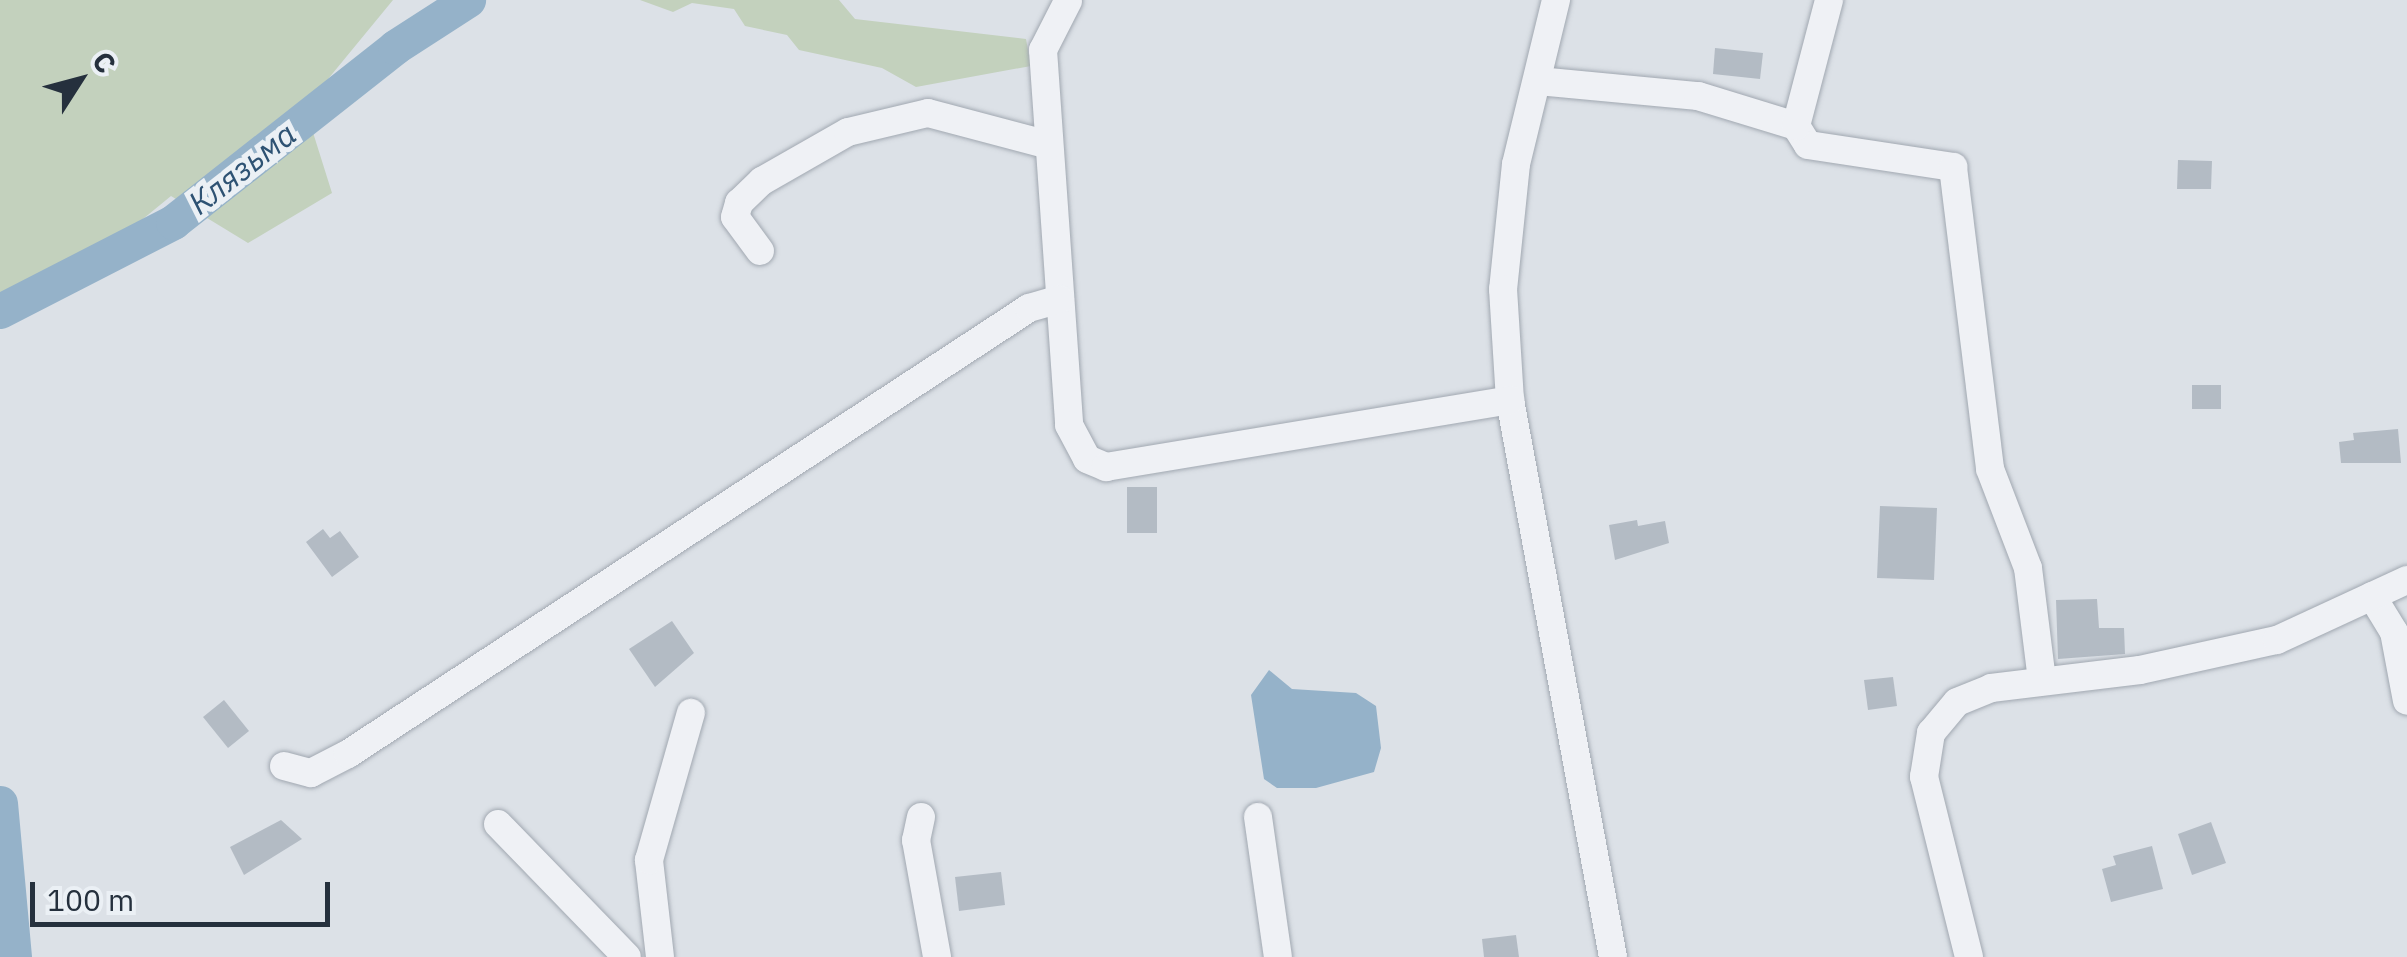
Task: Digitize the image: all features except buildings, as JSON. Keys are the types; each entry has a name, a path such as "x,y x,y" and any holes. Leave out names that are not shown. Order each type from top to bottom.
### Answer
{"street":[{"path":"1556,0 1516,164 1502,290 1510,400 1613,957"},
{"path":"1796,126 1828,0"},
{"path":"1068,1 1043,50 1069,425 1087,458 1106,466 1510,400"},
{"path":"1538,81 1698,96 1796,126 1808,145 1954,166 1990,468 2028,568 2042,681"},
{"path":"760,251 735,217 739,203 762,181 848,132 928,113 1049,145"},
{"path":"284,766 311,773 348,754 1029,308 1060,300"},
{"path":"1969,957 1924,777 1930,733 1957,702 1991,688 2140,670 2277,640 2407,580"},
{"path":"2372,596 2394,632 2407,701"},
{"path":"660,957 649,860 690,713"},
{"path":"921,816 916,840 937,957"},
{"path":"1258,817 1278,957"},
{"path":"498,824 627,957"}],"green space":[{"path":"0,0 393,0 305,107 332,193 248,243 171,196 116,241 0,299"},
{"path":"640,0 839,0 855,19 1026,39 1031,66 916,87 882,68 799,50 787,35 745,26 734,9 692,3 673,12"}],"water":[{"path":"1269,670 1292,689 1356,693 1376,706 1381,748 1374,772 1316,788 1277,788 1264,779 1251,695"}],"waterway":[{"name":"Клязьма","path":"0,311 173,222 395,47 468,0"},
{"name":"Клязьма","path":"0,803 14,957"}]}
